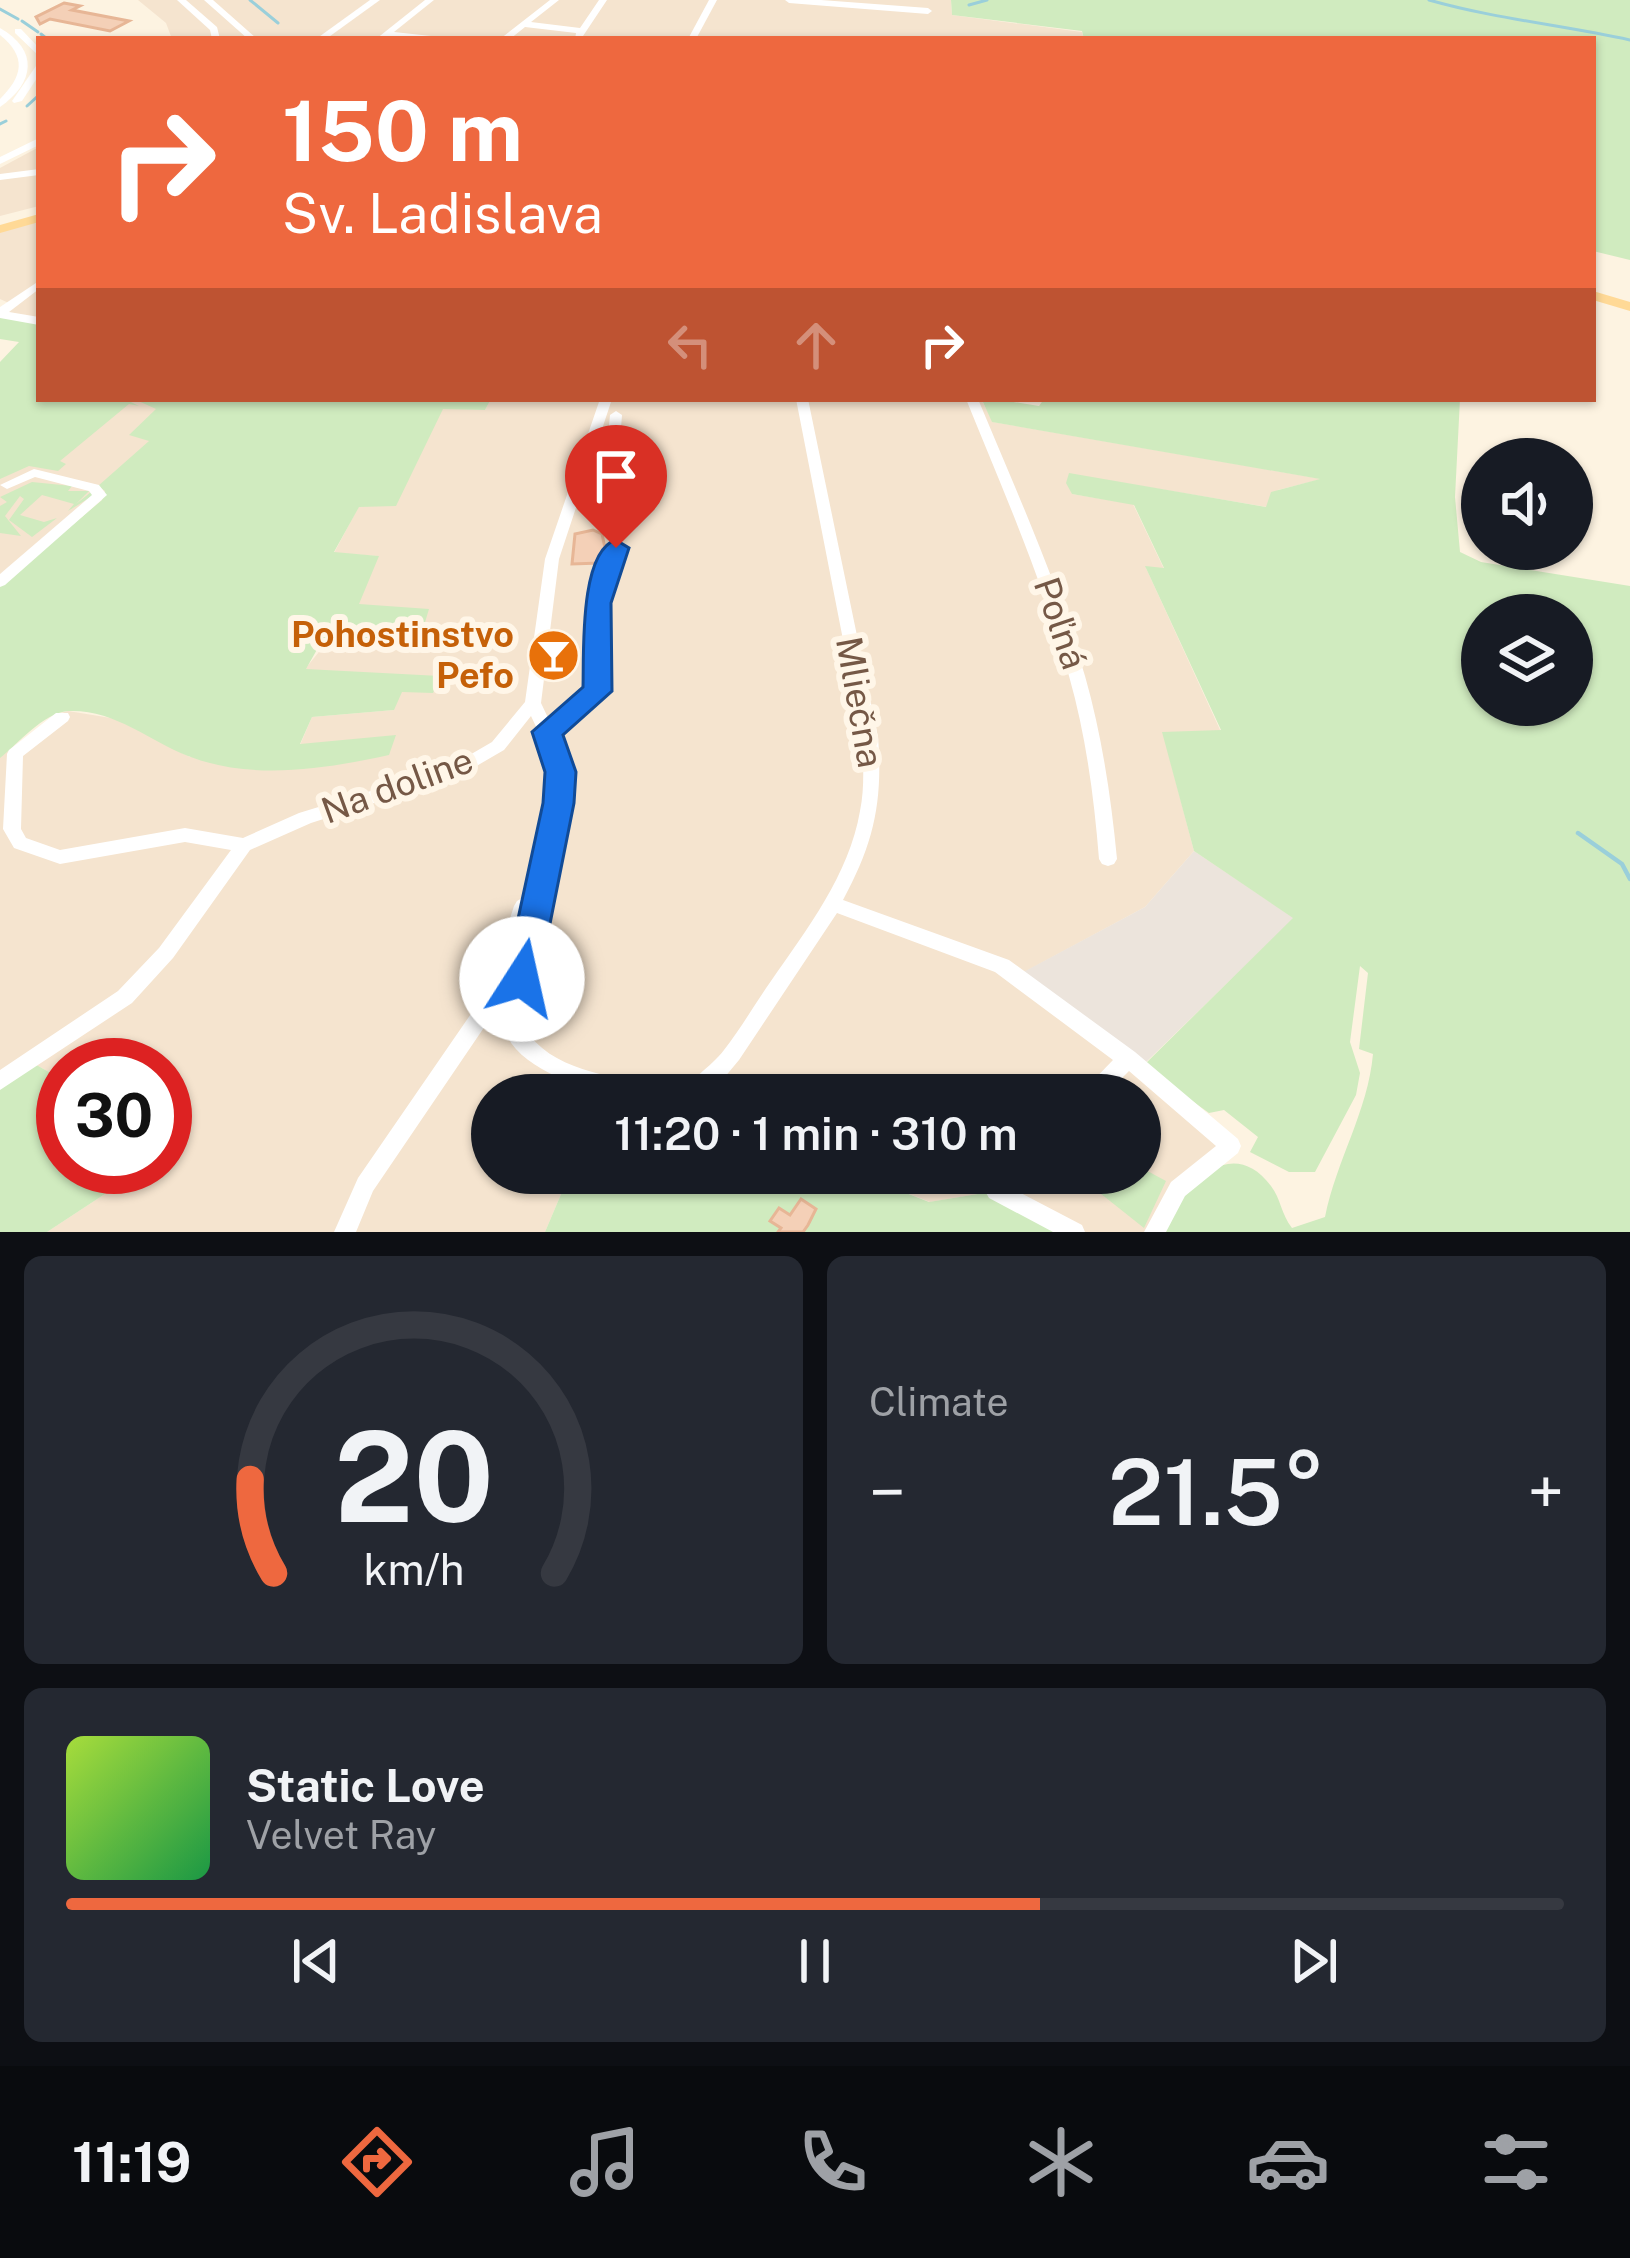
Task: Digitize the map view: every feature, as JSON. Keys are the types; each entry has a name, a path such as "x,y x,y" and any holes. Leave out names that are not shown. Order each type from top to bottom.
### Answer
{"main road":[{"path":"0,229 36,219"},
{"path":"1596,296 1630,307"}],"street":[{"path":"181,0 214,29 215,36"},
{"path":"208,0 250,36"},
{"path":"324,36 376,0"},
{"path":"385,36 430,0"},
{"path":"508,36 555,0"},
{"path":"523,24 579,35 603,0"},
{"path":"694,36 713,0"},
{"path":"789,0 928,11"},
{"path":"0,21 36,51"},
{"path":"0,31 19,38 25,54 24,72 0,104"},
{"path":"0,43 19,38"},
{"path":"0,114 29,89 36,74"},
{"path":"0,158 36,140"},
{"path":"0,177 36,172"},
{"path":"0,313 36,286"},
{"path":"0,313 36,320"},
{"path":"587,1074 540,1057 518,1038 515,1018 560,788 547,732 533,703 552,559 605,402"},
{"name":"Mliečna","path":"710,1074 733,1051 836,905 863,842 874,763 803,402"},
{"name":"Poľná","path":"973,402 1066,626 1096,748 1108,859"},
{"path":"547,732 590,701 601,679 598,603 616,548 608,506 616,416"},
{"path":"0,582 100,493 35,473 7,485"},
{"name":"Na doline","path":"0,1081 125,997 166,953 244,845 304,818 455,771 498,746 533,703"},
{"path":"62,716 15,754 12,829 20,843 60,857 185,835 244,845"},
{"path":"345,1232 364,1184 495,995 523,906 536,898"},
{"path":"836,905 1002,966 1128,1058 1231,1145 1178,1189 1155,1232"},
{"path":"1112,1074 1128,1058"},
{"path":"1002,1194 1074,1232"}],"shaded area":[{"path":"138,0 951,0 952,15 1082,32 1083,36 171,36 166,23"},
{"path":"36,149 36,207 0,216 0,168"},
{"path":"36,219 36,320 3,315 11,304 0,299 0,229"},
{"path":"96,402 207,402 0,586 0,463"},
{"path":"489,402 983,402 993,422 1322,479 1278,490 1267,507 1069,474 1072,494 1133,504 1164,569 1146,568 1221,732 1163,733 1194,851 1145,907 1017,976 1140,1074 471,1074 471,1194 561,1194 545,1232 47,1232 105,1194 192,1194 192,1038 36,1038 36,1065 0,1088 0,757 55,715 68,711 117,719 190,757 300,745 312,717 394,710 305,669 358,604 378,556 334,553 359,506 426,438 443,408 485,410"},
{"path":"1194,851 1294,918 1140,1068 1016,976 1145,907"},
{"path":"1161,1090 1231,1146 1155,1232 1074,1232 1002,1194 1161,1194"},
{"path":"909,1194 978,1194 930,1202"}],"green space":[{"path":"951,0 1630,0 1630,260 1596,252 1596,36 1083,36 1082,31 952,15"},
{"path":"0,317 36,323 36,402 131,402 139,406 129,404 60,461 66,464 58,471 29,466 0,479 0,362 19,342 0,339"},
{"path":"141,402 489,402 485,410 443,409 396,506 359,507 334,552 379,556 359,604 429,609 417,649 319,646 306,669 440,676 433,693 402,692 394,710 312,717 300,744 396,735 389,755 314,768 237,768 188,756 101,715 68,711 40,723 0,758 0,586 102,500 105,491 98,486 149,441 129,435 156,409"},
{"path":"983,402 1039,406 1042,402 1460,402 1455,497 1461,570 1531,570 1630,586 1630,1232 1162,1232 1193,1184 1223,1165 1255,1170 1271,1186 1292,1228 1325,1217 1370,1075 1373,1054 1359,1049 1368,973 1360,966 1350,1042 1360,1073 1356,1095 1315,1172 1289,1172 1250,1152 1258,1137 1224,1110 1209,1113 1161,1079 1161,1074 1143,1066 1293,918 1194,851 1162,732 1221,730 1145,566 1164,568 1134,505 1072,494 1066,483 1069,473 1266,507 1271,492 1320,479 992,422"},
{"path":"32,482 89,491 76,504 91,492 94,495 68,511 74,504 42,495 20,515 44,522 57,518 32,537 9,520 24,499 20,496 5,516 21,536 0,533 0,506 7,502 0,497"},
{"path":"36,1065 36,1194 105,1194 47,1232 0,1232 0,1088"},
{"path":"561,1194 909,1194 929,1202 1002,1194 1074,1232 545,1232"},
{"path":"1101,1194 1160,1194 1144,1228"}],"building":[{"path":"64,3 80,6 72,10 129,21 110,31 50,19 40,24 36,17"},
{"path":"593,530 602,534 605,548 600,563 572,564 575,534"},
{"path":"801,1199 816,1209 808,1225 803,1232 778,1232 781,1228 770,1221 779,1208 790,1215"}],"waterway":[{"path":"250,0 278,23"},
{"path":"969,5 987,0"},
{"path":"1429,0 1630,40"},
{"path":"0,9 18,19"},
{"path":"22,21 38,32"},
{"path":"27,106 36,98"},
{"path":"0,124 6,121"},
{"path":"1578,833 1622,864 1630,879"}],"place":[{"name":"Pohostinstvo Pefo","path":"553,655"}],"route":[{"path":"522,979 558,803 560,772 547,732 580,711 598,691 598,603 616,548"}]}
